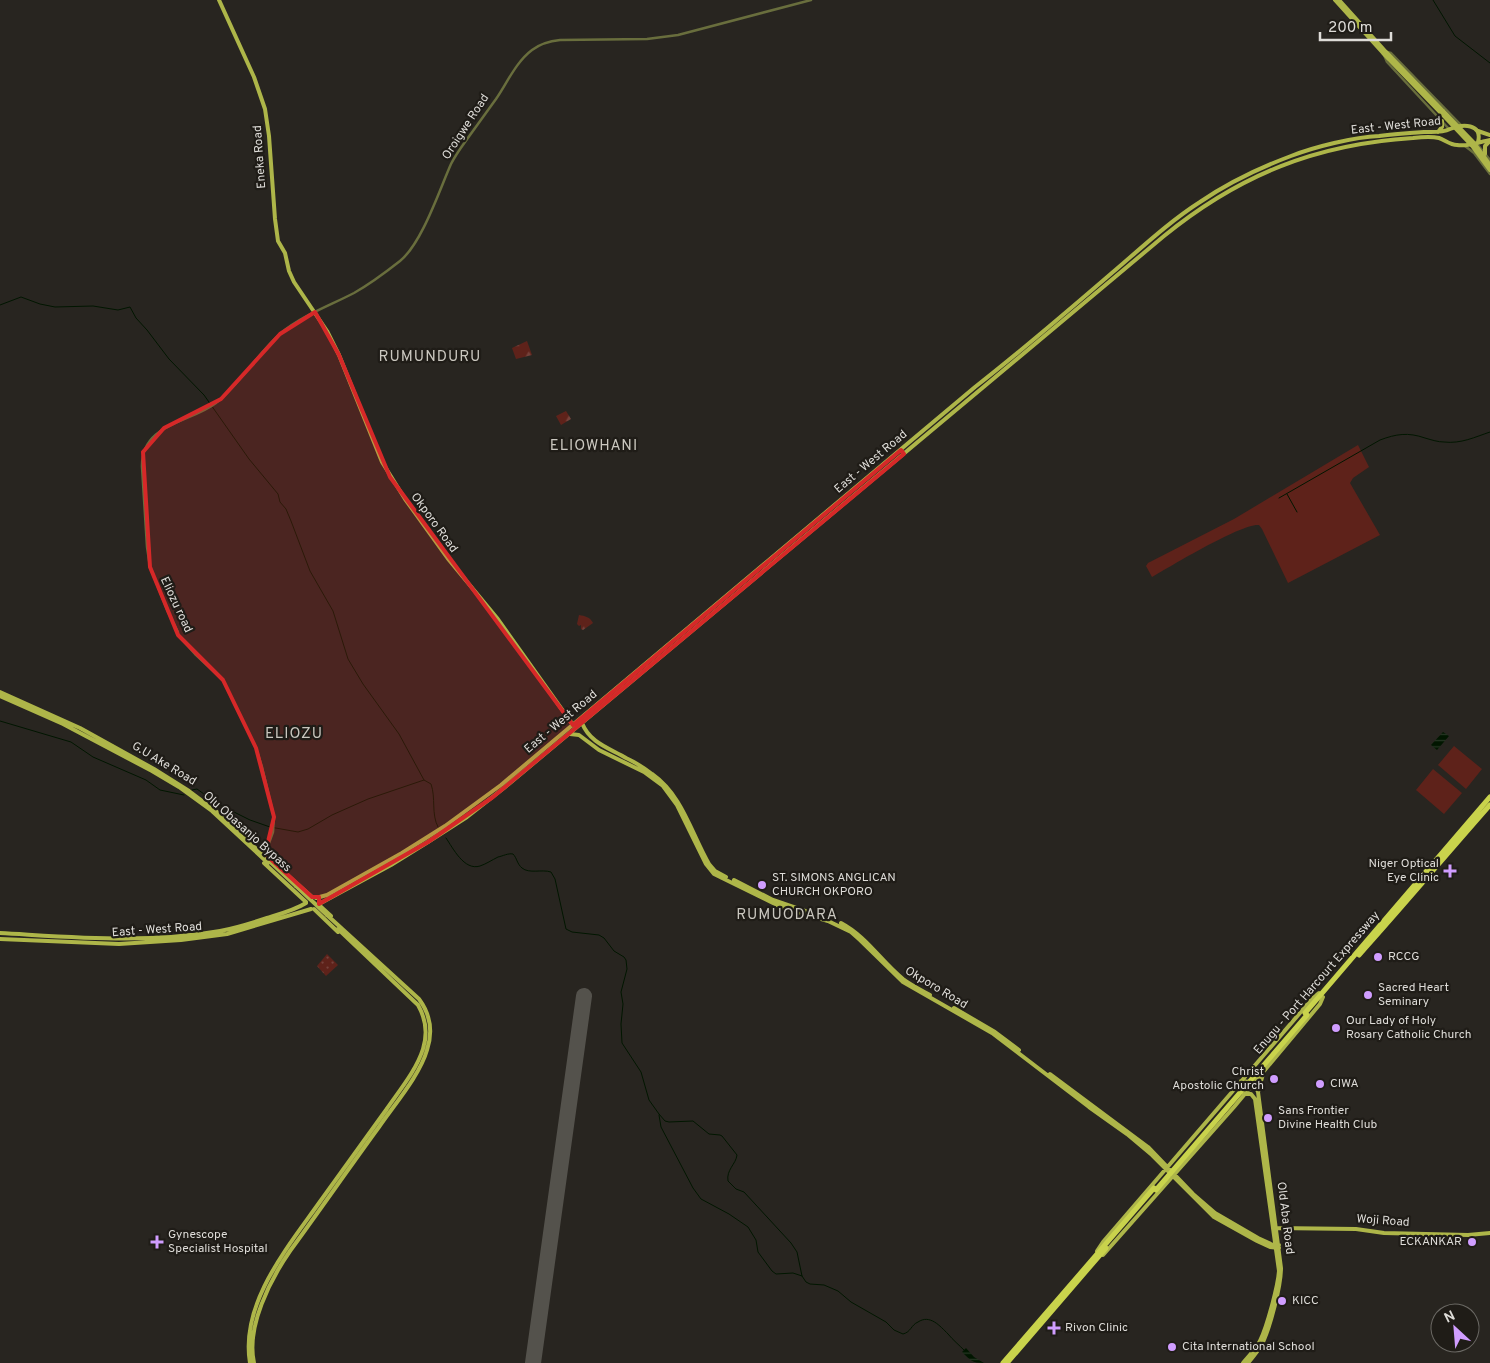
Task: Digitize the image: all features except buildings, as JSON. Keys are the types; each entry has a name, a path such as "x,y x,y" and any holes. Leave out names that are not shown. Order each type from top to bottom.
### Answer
{"highway":[{"name":"Enugu - Port Harcourt Expressway","path":"1003,1363 1306,1014 1490,798"},
{"name":"Enugu - Port Harcourt Expressway","path":"1306,1014 1395,916 1490,805"},
{"name":"Enugu - Port Harcourt Expressway","path":"1007,1363 1092,1262"}],"main road":[{"name":"Eneka Road","path":"219,0 254,77 265,109 270,144 278,240 285,253 289,271 294,282 315,312"},
{"path":"1335,0 1474,143 1490,165"},
{"path":"1339,0 1385,53"},
{"path":"1442,112 1490,170"},
{"path":"1438,132 1442,127 1442,121"},
{"name":"East - West Road","path":"314,898 323,896 382,865 445,826 501,785 1127,260 1198,203 1243,176 1293,155 1342,142 1438,132 1462,126 1490,135"},
{"path":"1476,129 1479,134 1477,142"},
{"path":"1449,130 1447,136 1449,143 1455,145 1464,146 1490,141"},
{"name":"East - West Road","path":"319,904 391,865 467,816 570,734 1201,207 1244,182 1293,161 1333,149 1384,137 1431,137 1440,138 1449,143"},
{"path":"1485,154 1485,146 1490,141"},
{"name":"Okporo Road","path":"315,312 340,355 377,451 396,488 449,560 497,618 573,725"},
{"path":"901,450 904,454"},
{"name":"G.U Ake Road","path":"0,692 80,728 154,769 205,803 233,828"},
{"name":"Olu Obasanjo Bypass","path":"0,696 63,724 159,775 187,793 233,828 326,914"},
{"name":"Okporo Road","path":"582,723 588,734 605,747 642,766 668,788 683,811 707,861 717,872 773,900 837,922 857,933 903,982 991,1032 1136,1141 1167,1168"},
{"name":"Okporo Road","path":"570,734 579,735 604,753 644,772 663,786 677,805 706,864 714,874 781,906 837,925 855,935 904,980 1000,1035 1075,1093 1127,1130 1160,1159 1214,1217 1257,1241 1277,1247"},
{"path":"583,738 588,734"},
{"path":"233,828 314,898 326,914 414,1000 421,1010 426,1027 424,1047 400,1090 272,1270 263,1288 252,1320 248,1347 250,1363"},
{"path":"233,828 245,845 308,907 364,956 413,992 425,1008 430,1028 428,1049 423,1061 405,1090 275,1274 257,1322 252,1349 254,1363"},
{"path":"306,903 314,898"},
{"path":"326,900 324,907 326,914"},
{"name":"East - West Road","path":"0,933 123,939 167,937 220,931 276,916 306,903"},
{"path":"312,909 319,904"},
{"name":"East - West Road","path":"0,939 119,944 181,940 233,932 312,909"},
{"path":"1092,1262 1103,1242 1178,1154 1312,999 1329,985"},
{"path":"1092,1262 1109,1250 1253,1084 1320,1004 1323,997"},
{"path":"1258,1092 1263,1072"},
{"path":"1241,1081 1253,1084"},
{"name":"Old Aba Road","path":"1243,1363 1255,1349 1262,1336 1278,1280 1275,1228 1258,1092 1253,1084"},
{"name":"Old Aba Road","path":"1244,1094 1251,1094 1255,1099 1275,1228"},
{"path":"1223,1102 1224,1108 1227,1109 1236,1104"},
{"path":"1160,1159 1168,1162 1178,1154"},
{"path":"1182,1184 1178,1174 1183,1165"},
{"path":"1164,1186 1173,1182 1182,1184"},
{"name":"Woji Road","path":"1275,1228 1356,1229 1384,1233 1468,1236 1490,1233"},
{"name":"Old Aba Road","path":"1248,1363 1260,1348 1264,1339 1280,1286 1281,1268 1277,1247"}],"street":[{"name":"Oroigwe Road","path":"214,404 232,388 280,334 300,320 365,286 394,266 410,251 425,224 455,157 521,61 537,46 560,40 647,39 678,35 812,0"},
{"path":"1449,130 1387,62 1384,58 1385,53 1391,53 1462,126"},
{"path":"1477,142 1490,160"},
{"path":"1464,146 1474,153 1490,174"},
{"name":"Eliozu road","path":"214,404 202,412 176,421 164,428 151,440 143,454 142,467 147,548 150,567 178,635 223,680 256,748 274,822 273,832 265,854"}],"highlighted area":[{"path":"315,312 339,355 390,477 573,725 901,450 904,454 493,797 428,842 319,904 319,897 312,897 265,854 274,817 256,748 223,680 178,635 150,567 143,452 164,428 221,399 280,334"}],"green space":[{"path":"527,341 532,355 516,359 512,348"},
{"path":"566,411 571,419 561,425 556,416"},
{"path":"1358,445 1369,467 1353,478 1350,483 1380,535 1288,583 1262,529 1259,525 1250,526 1206,546 1152,577 1146,566 1148,563 1234,519"},
{"path":"579,615 589,618 593,623 583,630 581,629 581,625 577,624"},
{"path":"1454,746 1482,769 1466,789 1438,765"},
{"path":"1433,769 1462,793 1444,814 1416,790"},
{"path":"327,954 338,965 326,976 317,966"}],"shaded area":[{"path":"1443,732 1449,736 1437,750 1431,745"},
{"path":"966,1348 974,1357 984,1363 974,1362 969,1359 962,1352"}],"waterway":[{"path":"1433,0 1455,36 1490,63"},
{"path":"0,305 21,297 55,307 93,306 118,310 130,307 136,318 169,359 204,395 249,459 278,494 280,502 286,509 291,521 310,571 333,611 348,659 363,684 399,734 424,780"},
{"path":"1279,498 1386,438 1408,434 1437,441 1456,442 1490,432"},
{"path":"1287,494 1297,512"},
{"path":"0,721 71,742 93,757 146,780 160,790 184,795"},
{"path":"192,790 197,789 218,804 250,820 270,827 298,832 308,829 332,815 368,799 424,780 431,784 438,827"},
{"path":"446,838 460,858 474,867 498,857 513,854 520,866 525,870 551,872 555,879 566,929 572,932 599,935 604,938 614,951 624,957 627,969 621,992 623,1004 622,1043 641,1072 649,1100 665,1121 693,1121 709,1134 722,1136 737,1155 728,1174 728,1181 736,1189 744,1192 791,1243 797,1252 802,1276 806,1282 824,1285 838,1291 851,1302 903,1334 908,1332 918,1322 927,1319 931,1320 965,1351"},
{"path":"659,1115 661,1127 693,1188 701,1199 748,1227 756,1240 758,1252 772,1271 776,1274 793,1273 802,1276"}],"runway":[{"path":"533,1363 584,996"}],"place":[{"name":"Niger Optical Eye Clinic","path":"1450,871"},
{"name":"ST. SIMONS ANGLICAN CHURCH OKPORO","path":"762,885"},
{"name":"RCCG","path":"1378,957"},
{"name":"Sacred Heart Seminary","path":"1368,995"},
{"name":"Our Lady of Holy Rosary Catholic Church","path":"1336,1028"},
{"name":"Christ Apostolic Church","path":"1274,1079"},
{"name":"CIWA","path":"1320,1084"},
{"name":"Sans Frontier Divine Health Club","path":"1268,1118"},
{"name":"Gynescope Specialist Hospital","path":"157,1242"},
{"name":"ECKANKAR","path":"1472,1242"},
{"name":"KICC","path":"1282,1301"},
{"name":"Rivon Clinic","path":"1054,1328"},
{"name":"Cita International School","path":"1172,1347"}],"district":[{"name":"RUMUNDURU","path":"430,357"},
{"name":"ELIOWHANI","path":"594,446"},
{"name":"ELIOZU","path":"294,734"},
{"name":"RUMUODARA","path":"787,915"}]}
